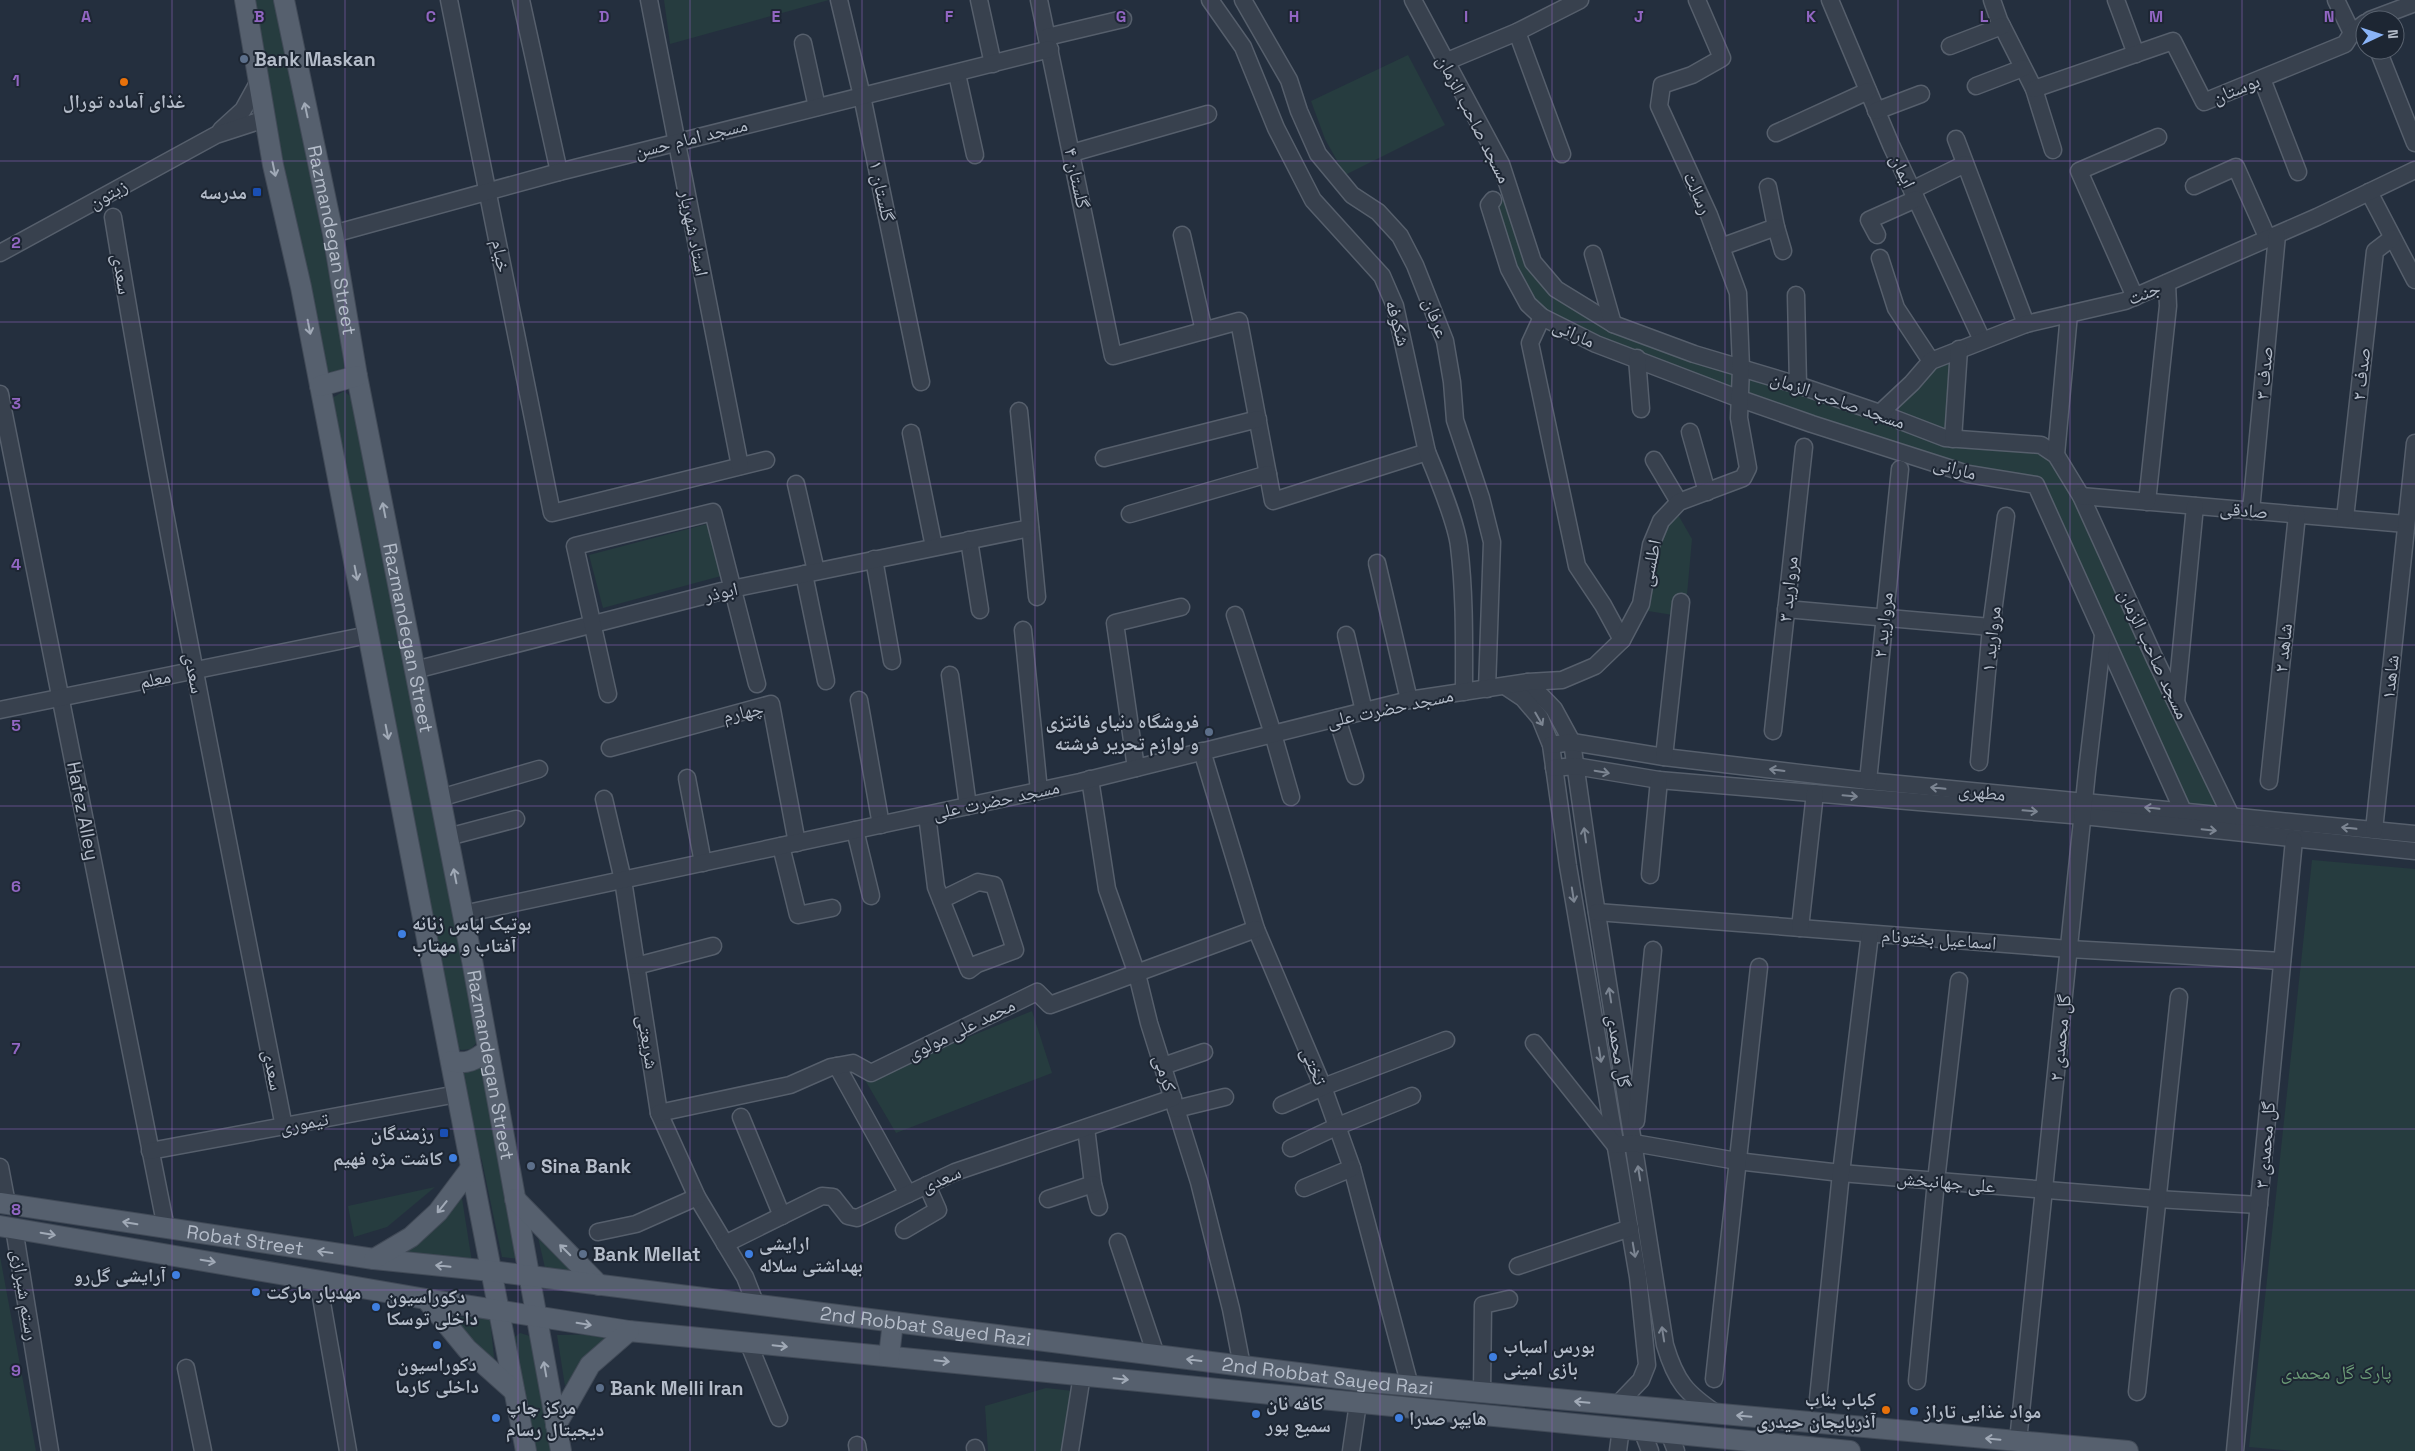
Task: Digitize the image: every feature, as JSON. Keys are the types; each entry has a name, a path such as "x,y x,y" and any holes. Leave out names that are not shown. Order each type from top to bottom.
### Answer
{"main road":[{"name":"Razmandegan Street","path":"245,0 266,119 320,386 526,1451"},
{"name":"Razmandegan Street","path":"284,0 333,234 357,376 463,914 561,1451"},
{"path":"320,386 357,376"},
{"path":"451,1061 462,1064 475,1060 488,1050"},
{"path":"374,1259 411,1237 438,1212 471,1168"},
{"path":"515,1199 599,1285"},
{"name":"Robat Street","path":"4,1203 374,1259 529,1276"},
{"name":"Robat Street","path":"7,1227 426,1300 536,1316"},
{"name":"2nd Robbat Sayed Razi","path":"529,1276 1410,1386 2128,1451"},
{"path":"426,1300 473,1354 514,1391"},
{"name":"2nd Robbat Sayed Razi","path":"536,1316 629,1331 1642,1430 1673,1442 1850,1451"},
{"path":"889,1356 893,1322"},
{"path":"556,1424 590,1365 629,1331"},
{"path":"1809,1449 1811,1422"}],"street":[{"name":"خیام","path":"449,0 552,513 740,466"},
{"path":"520,0 559,172"},
{"name":"استاد شهریار","path":"649,0 740,466"},
{"name":"گلستان ۱","path":"839,0 862,96 921,382"},
{"path":"979,0 993,64"},
{"name":"گلستان ۴","path":"1039,0 1113,356 1204,331"},
{"name":"شکوفه","path":"1210,0 1243,47 1276,128 1313,200 1382,276 1395,306 1427,452 1459,544 1464,615 1464,692"},
{"name":"عرفان","path":"1243,0 1289,80 1299,112 1318,154 1352,195 1378,212 1400,236 1415,265 1445,341 1452,382 1455,420 1481,498 1492,542 1488,689"},
{"name":"مسجد صاحب الزمان","path":"1413,0 1501,164 1533,262 1556,289 1614,324 1694,354 1798,385 1880,413 1945,438 2041,445 2056,455 2081,496 2231,816"},
{"path":"1445,62 1518,32 1580,0"},
{"name":"رسالت","path":"1697,0 1722,58 1692,75 1662,86 1659,106 1709,215 1738,293 1741,368"},
{"name":"ایمان","path":"1830,0 1876,111 1982,340"},
{"path":"1992,0 2002,26 2034,89 2053,150"},
{"path":"2116,0 2136,54"},
{"path":"2336,0 2355,23"},
{"path":"2395,10 2415,4"},
{"name":"مسجد امام حسن","path":"333,234 488,190 817,107 957,74 993,64 1049,43 1123,19"},
{"path":"1950,46 2002,26"},
{"path":"1518,32 1562,154"},
{"name":"بوستان","path":"2034,89 2173,41 2204,102 2345,44 2355,33"},
{"path":"803,43 817,107"},
{"path":"2382,60 2415,144"},
{"path":"1976,86 2023,68"},
{"path":"957,74 975,155"},
{"path":"2262,79 2298,172"},
{"path":"216,135 244,110 259,81"},
{"path":"1776,133 1868,92"},
{"path":"1876,111 1921,94"},
{"path":"1072,153 1208,114"},
{"path":"216,135 266,119"},
{"name":"زیتون","path":"0,253 216,135"},
{"path":"2135,297 2079,171 2158,137"},
{"path":"1956,139 2026,324"},
{"path":"1877,235 1869,220 1965,164"},
{"path":"2194,186 2236,167 2273,237"},
{"name":"جنت","path":"1880,413 1912,383 1931,361 2026,324 2125,302 2273,237 2415,170"},
{"path":"1768,187 1783,251"},
{"path":"2369,192 2415,280"},
{"name":"مارانی","path":"1493,200 1490,205 1509,270 1528,304 1542,317 1596,344 1637,358 1738,399 1968,474 2036,484 2183,811"},
{"name":"سعدی","path":"113,217 136,360 193,671 284,1127"},
{"path":"1720,246 1776,227"},
{"path":"1182,235 1204,331 1239,321 1273,501 1427,452"},
{"name":"صدف ۳","path":"2251,511 2273,237"},
{"name":"صدف ۲","path":"2345,518 2375,251 2392,238"},
{"path":"1593,254 1614,324"},
{"path":"1880,258 1896,308 1931,361"},
{"path":"2148,502 2168,306 2167,284"},
{"path":"1796,294 1798,385"},
{"path":"2056,455 2069,314"},
{"name":"مارانی","path":"1542,317 1530,343 1577,566 1599,598 1622,640"},
{"path":"1953,439 1958,349"},
{"path":"1637,358 1642,409"},
{"name":"اطلسی","path":"1528,682 1562,680 1594,666 1622,640 1641,604 1651,545 1660,521 1679,502 1743,478 1748,468 1738,399 1741,368"},
{"name":"Hafez Alley","path":"0,394 166,1228"},
{"path":"1019,411 1037,597"},
{"path":"1104,458 1258,419"},
{"path":"911,432 934,547"},
{"path":"1690,432 1707,492"},
{"name":"شاهد۱","path":"2374,830 2411,522 2415,443"},
{"name":"مروارید ۳","path":"1773,731 1804,447"},
{"path":"740,466 766,460"},
{"path":"1654,460 1679,502"},
{"name":"مروارید ۲","path":"1868,781 1900,469"},
{"path":"1130,514 1268,474"},
{"path":"796,484 826,681"},
{"name":"صادقی","path":"2081,496 2297,515 2411,522"},
{"path":"2176,702 2195,506"},
{"path":"608,694 591,625 575,546 713,512 731,589 757,684"},
{"name":"شاهد ۲","path":"2269,781 2297,515"},
{"name":"مروارید ۱","path":"1979,762 1992,626 2006,516"},
{"name":"ابوذر","path":"415,670 731,589 1030,528"},
{"path":"969,540 980,610"},
{"path":"874,560 892,661"},
{"path":"1378,564 1409,700"},
{"path":"1664,757 1681,602"},
{"path":"1136,768 1115,623 1181,606"},
{"path":"1786,609 1992,626"},
{"path":"1235,615 1291,797"},
{"path":"1024,630 1039,791"},
{"name":"معلم","path":"0,710 368,635"},
{"path":"1346,635 1364,711"},
{"name":"گل محمدی ۲","path":"2018,1441 2083,809 2103,635"},
{"path":"950,675 968,806"},
{"name":"مسجد حضرت علی","path":"463,914 1039,791 1409,700 1528,682"},
{"name":"گل محمدی","path":"1528,682 1554,709 1572,742 1596,912 1665,1345 1672,1367 1691,1396 1717,1414"},
{"name":"گل محمدی","path":"1505,686 1523,698 1540,718 1551,745 1638,1277 1647,1365"},
{"path":"859,700 881,825"},
{"name":"چهارم","path":"610,748 771,704 798,843"},
{"path":"1337,718 1355,776"},
{"name":"مطهری","path":"1551,745 1572,742 1664,757 2083,809 2294,840 2415,851"},
{"name":"تختی","path":"1202,752 1256,929 1338,1126 1352,1168 1410,1386"},
{"name":"مطهری","path":"1554,768 1575,766 1660,780 1815,793 2083,809 2183,811 2415,834"},
{"path":"440,798 539,769"},
{"path":"687,778 703,863"},
{"name":"کرمی","path":"1090,779 1107,889 1137,974 1174,1104 1199,1182 1231,1309 1242,1366"},
{"path":"1650,875 1660,780"},
{"path":"1800,928 1815,793"},
{"name":"شریعتی","path":"604,799 624,880 659,1113 697,1197 745,1277 756,1305"},
{"path":"927,815 936,887 941,900 970,970 976,964 1015,950 994,885 978,882 941,900"},
{"path":"448,838 516,820"},
{"path":"855,830 870,896"},
{"name":"گل محمدی ۳","path":"2235,1451 2294,840"},
{"path":"781,846 798,915 832,908"},
{"name":"اسماعیل بختونام","path":"1596,912 2069,949 2282,961"},
{"name":"محمد علی مولوی","path":"659,1113 790,1085 837,1066 853,1063 870,1073 1037,992 1050,1005 1256,929"},
{"path":"1818,1399 1841,1173 1870,934"},
{"path":"636,966 713,946"},
{"path":"1634,1143 1653,950"},
{"path":"1714,1379 1759,967"},
{"path":"1917,1382 1936,1182 1959,981"},
{"path":"2137,1392 2179,998"},
{"path":"1282,1105 1322,1087 1446,1040"},
{"path":"1534,1043 1616,1145"},
{"path":"1163,1066 1204,1052"},
{"path":"837,1066 908,1194"},
{"name":"تیموری","path":"150,1151 457,1094"},
{"path":"1291,1148 1338,1126 1412,1096"},
{"name":"سعدی","path":"725,1244 822,1196 833,1197 848,1216 857,1218 955,1172 1086,1128 1174,1104 1225,1097"},
{"path":"741,1117 782,1216"},
{"path":"1086,1128 1093,1184 1099,1207"},
{"name":"علی جهانبخش","path":"1616,1145 1634,1143 1737,1160 1936,1182 2259,1205"},
{"path":"0,1167 4,1203"},
{"path":"1304,1188 1352,1168"},
{"path":"1048,1199 1093,1184"},
{"path":"904,1230 938,1210 927,1185"},
{"path":"598,1232 636,1224 697,1197"},
{"name":"رستم شیرازی","path":"7,1227 50,1451"},
{"path":"1518,1266 1630,1228"},
{"path":"1118,1242 1156,1355"},
{"path":"318,1280 348,1451"},
{"path":"1482,1393 1483,1305 1509,1299"},
{"path":"748,1342 779,1418"},
{"path":"1647,1365 1651,1373 1659,1374 1672,1367"},
{"path":"1617,1405 1640,1380 1647,1365"},
{"path":"186,1368 203,1451"},
{"path":"1070,1451 1082,1375"},
{"path":"1351,1451 1358,1402"},
{"path":"1618,1451 1621,1428"},
{"path":"1642,1430 1650,1451"}],"green space":[{"path":"252,0 274,0 319,220 346,367 334,374 324,370"},
{"path":"664,0 829,0 670,44"},
{"path":"1408,55 1445,125 1345,175 1325,139 1311,101"},
{"path":"1510,196 1532,265 1557,292 1739,370 1735,395 1542,315 1518,284 1496,201"},
{"path":"1955,354 1949,435 1885,412 1933,364"},
{"path":"1743,372 1892,421 2040,449 2054,459 2076,497 2223,810 2185,808 2042,489 1970,472 1742,395"},
{"path":"344,391 353,399 477,1042 471,1049 462,1050 454,1048 329,400"},
{"path":"1677,513 1692,539 1685,617 1648,611 1657,553 1663,532"},
{"path":"707,524 721,576 603,608 589,555"},
{"name":"پارک گل محمدی","path":"2312,860 2415,869 2415,1451 2295,1451 2249,1447"},
{"path":"1032,1011 1052,1073 896,1133 865,1080"},
{"path":"482,1063 519,1259 502,1257 482,1161 474,1142 457,1069"},
{"path":"435,1187 387,1227 354,1237 348,1206"},
{"path":"461,1192 472,1262 398,1254"},
{"path":"536,1229 584,1276 546,1272"},
{"path":"0,1256 2,1267 36,1451 0,1451"},
{"path":"447,1316 490,1319 495,1367"},
{"path":"520,1333 530,1336 552,1451 534,1451 513,1338"},
{"path":"616,1334 585,1361 565,1386 557,1335"},
{"path":"1046,1388 1073,1391 1064,1451 988,1451 985,1406"}],"place":[{"name":"Bank Maskan","path":"244,59"},
{"name":"غذای آماده تورال","path":"124,82"},
{"name":"مدرسه","path":"257,192"},
{"name":"فروشگاه دنیای فانتزی و لوازم تحریر فرشته","path":"1209,732"},
{"name":"بوتیک لباس زنانه آفتاب و مهتاب","path":"402,934"},
{"name":"رزمندگان","path":"444,1133"},
{"name":"کاشت مژه فهیم","path":"453,1158"},
{"name":"Sina Bank","path":"531,1166"},
{"name":"Bank Mellat","path":"583,1254"},
{"name":"ارایشی بهداشتی سلاله","path":"749,1254"},
{"name":"آرایشی گل‌رو","path":"176,1275"},
{"name":"مهدیار مارکت","path":"256,1292"},
{"name":"دکوراسیون داخلی توسکا","path":"376,1307"},
{"name":"دکوراسیون داخلی کارما","path":"437,1345"},
{"name":"بورس اسباب بازی امینی","path":"1493,1357"},
{"name":"Bank Melli Iran","path":"600,1388"},
{"name":"کباب بناب آذربایجان حیدری","path":"1886,1410"},
{"name":"مواد غذایی تاراز","path":"1914,1411"},
{"name":"کافه نان سمیع پور","path":"1256,1414"},
{"name":"مرکز چاپ دیجیتال رسام","path":"496,1418"},
{"name":"هایپر صدرا","path":"1399,1418"}]}
